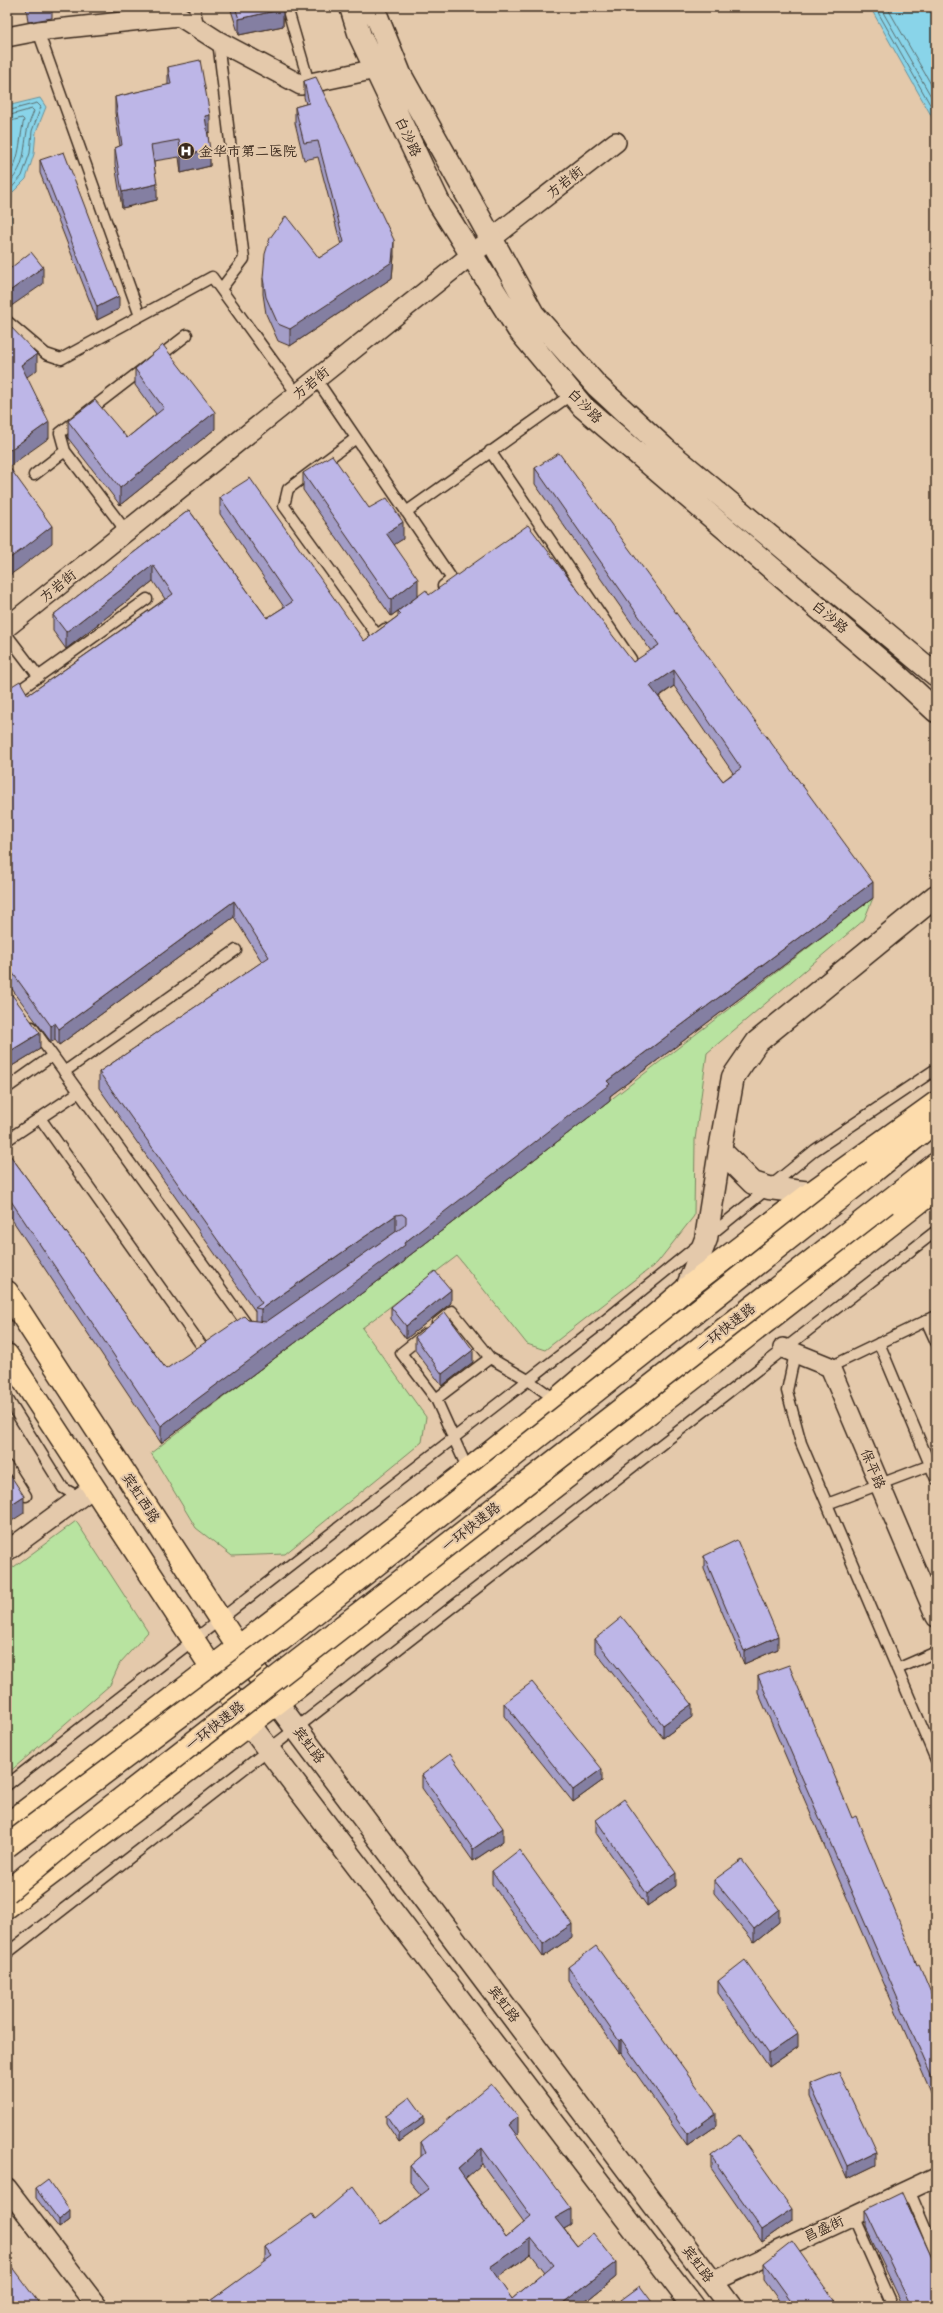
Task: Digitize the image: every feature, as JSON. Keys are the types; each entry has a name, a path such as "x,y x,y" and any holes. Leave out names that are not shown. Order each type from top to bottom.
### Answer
{"main road":[{"name":"白沙路","path":"351,7 360,36 439,203 518,329 572,394 583,407 897,675 936,711"},
{"name":"白沙路","path":"373,7 400,74 533,314 597,386 665,449 936,675"},
{"path":"687,1288 706,1239 733,1077 757,1042 936,896"},
{"path":"7,1825 466,1472 556,1400 687,1288 811,1193 936,1104"},
{"name":"一环快速路","path":"7,1846 281,1640 936,1121"},
{"path":"720,1150 753,1183 770,1188 811,1193"},
{"name":"一环快速路","path":"7,1892 82,1829 936,1164"},
{"path":"7,1906 277,1703 936,1189"},
{"name":"宾虹西路","path":"7,1292 238,1647 277,1703"},
{"path":"7,1355 87,1492 194,1639 211,1668 249,1724 693,2306"},
{"name":"宾虹路","path":"277,1703 730,2306"}],"street":[{"path":"7,37 38,31 179,16 218,41 300,85 376,69"},
{"name":"方岩街","path":"7,627 491,239 616,142"},
{"path":"789,1350 830,1367"},
{"name":"保平路","path":"830,1367 936,1617"},
{"path":"7,1551 87,1492"},
{"name":"昌盛街","path":"712,2282 936,2177"},
{"path":"7,2188 97,2306"}],"lane":[{"path":"194,7 199,29"},
{"path":"287,7 309,83"},
{"path":"38,31 140,316"},
{"path":"218,41 244,259 221,290"},
{"path":"7,320 46,354 61,359 212,277 298,394"},
{"path":"126,531 65,451 60,433 187,336"},
{"path":"316,379 452,579 434,593"},
{"path":"406,512 572,394"},
{"path":"356,438 288,489 284,506 377,635 396,621"},
{"path":"34,475 65,451"},
{"path":"490,452 631,659"},
{"path":"7,699 147,599"},
{"path":"7,635 38,677"},
{"path":"64,1072 236,950"},
{"path":"25,1018 79,1092 243,1326 250,1330 262,1333"},
{"path":"7,1088 52,1056"},
{"path":"7,1785 528,1380 770,1188 815,1150 936,1069"},
{"path":"7,1140 79,1092"},
{"path":"40,1118 201,1351 216,1342"},
{"path":"7,1953 789,1350 936,1231"},
{"path":"466,1472 464,1461 436,1399 401,1353 452,1311 490,1358 528,1380 556,1400"},
{"path":"830,1367 936,1316"},
{"path":"926,1320 936,1342"},
{"path":"879,1343 933,1464 936,1479"},
{"path":"789,1350 787,1391 801,1443 936,1760"},
{"path":"436,1399 490,1358"},
{"path":"7,1398 63,1488 87,1492"},
{"path":"827,1504 933,1464"},
{"path":"7,1466 26,1496"},
{"path":"897,1669 936,1652"},
{"path":"909,2190 936,2254"},
{"path":"853,2216 894,2306"}],"green space":[{"path":"873,898 864,920 707,1053 695,1140 694,1216 657,1263 545,1350 527,1344 457,1256 362,1328 426,1417 422,1442 285,1554 232,1556 196,1528 151,1453"},
{"path":"76,1521 148,1632 120,1663 110,1685 7,1774 7,1572"}],"water":[{"path":"870,7 936,7 936,124"},
{"path":"40,98 46,107 36,132 34,154 26,179 12,193 10,249 7,252 7,108 11,105"}],"building":[{"path":"235,7 283,7 283,9 239,19"},
{"path":"200,60 210,115 205,116 210,150 181,156 179,140 151,145 157,184 122,192 115,148 122,145 115,97 171,84 168,67"},
{"path":"316,77 394,240 392,262 290,329 278,324 266,297 263,278 265,254 270,238 286,216 319,258 344,242 318,141 304,143 295,107 309,103 304,81"},
{"path":"64,152 119,296 97,307 40,160"},
{"path":"31,252 43,267 7,293 7,271"},
{"path":"7,323 37,354 21,365 49,422 7,452"},
{"path":"163,345 215,412 120,488 68,421 95,400 127,438 164,408 135,369"},
{"path":"559,453 873,882 607,1081 610,1084 404,1243 405,1245 161,1426 7,1195 7,1151 166,1369 244,1316 248,1320 266,1322 404,1226 406,1223 406,1217 402,1214 396,1215 261,1309 255,1308 262,1303 99,1072 269,957 234,901 59,1029 55,1023 51,1026 12,972 7,972 7,689 20,681 28,695 173,594 153,565 66,632 53,615 189,510 267,618 292,602 220,497 250,478 364,641 401,614 398,611 426,590 429,595 528,525 633,662 659,645 535,468","holes":["674,670 741,768 723,781 650,686"]},
{"path":"332,455 369,508 387,498 403,522 386,533 418,579 391,600 303,473"},
{"path":"7,464 52,526 7,560"},
{"path":"7,988 40,1033 7,1053"},
{"path":"435,1271 451,1290 406,1326 391,1307"},
{"path":"445,1312 473,1350 442,1374 415,1337"},
{"path":"7,1470 24,1496 7,1507"},
{"path":"737,1540 778,1636 744,1651 704,1556"},
{"path":"622,1617 692,1704 663,1725 595,1639"},
{"path":"789,1665 852,1818 856,1816 917,1965 919,1964 936,2005 936,2087 758,1676"},
{"path":"532,1682 602,1769 573,1790 504,1703"},
{"path":"450,1754 503,1828 473,1849 422,1775"},
{"path":"624,1799 676,1873 647,1894 596,1820"},
{"path":"519,1850 572,1924 543,1944 492,1871"},
{"path":"742,1860 779,1909 754,1929 714,1880"},
{"path":"596,1946 716,2113 687,2134 621,2039 619,2041 568,1967"},
{"path":"745,1960 798,2034 769,2054 718,1981"},
{"path":"839,2072 876,2152 847,2166 810,2084"},
{"path":"491,2084 518,2117 509,2125 571,2209 555,2218 577,2246 593,2233 616,2262 559,2306 203,2306 272,2256 265,2247 312,2214 315,2219 353,2187 381,2225 429,2189 410,2166 426,2152 421,2142","holes":["482,2148 531,2216 506,2237 458,2169","531,2238 553,2265 512,2299 490,2267"]},
{"path":"410,2097 424,2116 399,2134 386,2115"},
{"path":"739,2135 792,2209 762,2229 711,2156"},
{"path":"48,2180 70,2211 59,2220 36,2189"},
{"path":"902,2192 936,2267 936,2306 911,2306 865,2210"},
{"path":"792,2241 838,2306 795,2306 764,2263"},
{"path":"8,2262 41,2306 7,2306"},
{"path":"640,2286 655,2306 625,2306 621,2300"}],"place":[{"name":"金华市第二医院","path":"186,151"}]}
